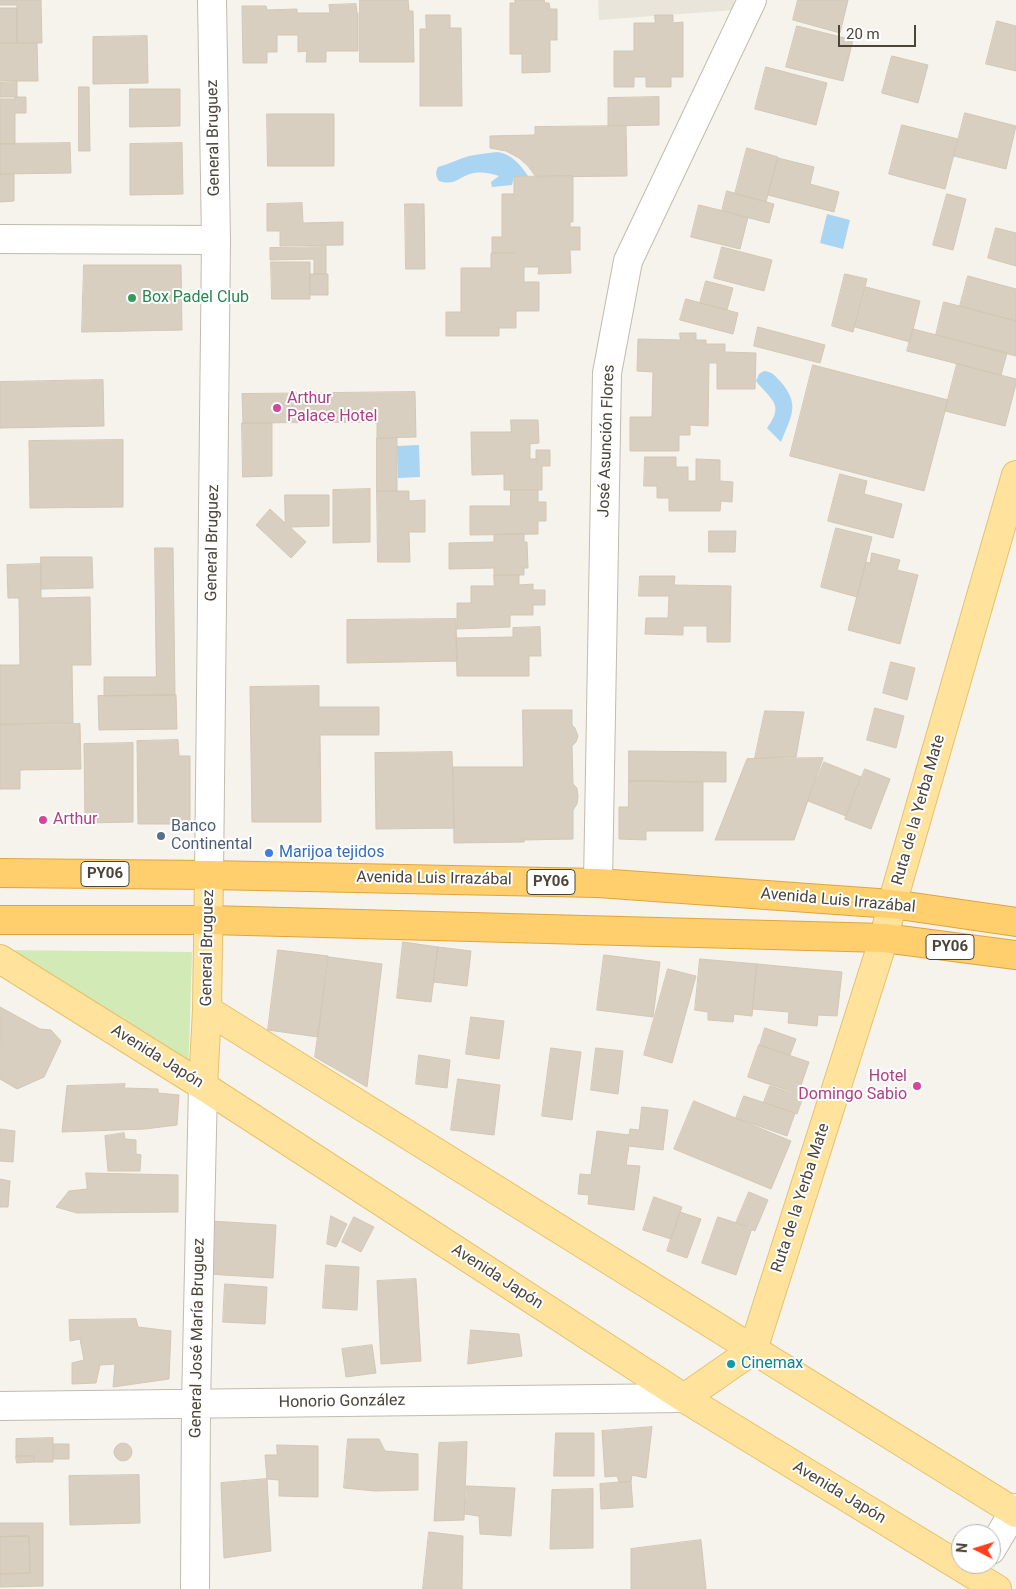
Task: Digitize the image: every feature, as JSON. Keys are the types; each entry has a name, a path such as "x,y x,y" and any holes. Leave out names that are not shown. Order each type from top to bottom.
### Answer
{"highway":[{"name":"Avenida Luis Irrazábal","path":"0,873 209,874 598,882 892,904 1016,922"},
{"name":"Avenida Luis Irrazábal","path":"0,920 209,920 884,938 1016,955"}],"main road":[{"name":"Ruta de la Yerba Mate","path":"753,1350 884,938 892,904 1009,521 1016,475"},
{"name":"General Bruguez","path":"203,1086 207,1010 209,874"},
{"name":"Avenida Japón","path":"0,959 203,1086 684,1398 980,1579"},
{"path":"207,1010 1015,1511"},
{"path":"684,1398 753,1350"}],"street":[{"name":"General Bruguez","path":"209,874 216,240 212,0"},
{"name":"José Asunción Flores","path":"598,882 607,373 628,261 752,0"},
{"path":"0,239 216,240"},
{"name":"General José María Bruguez","path":"195,1589 196,1404 203,1086"},
{"name":"Honorio González","path":"0,1406 684,1398"},
{"path":"1001,1534 1015,1511"}],"shaded area":[{"path":"598,0 734,0 735,10 599,20"}],"green space":[{"path":"0,950 192,952 188,1081"}],"water":[{"path":"498,152 507,155 515,161 528,176 514,177 512,185 492,187 491,182 499,176 488,173 470,174 449,183 439,181 437,178 438,167 469,156"},
{"path":"827,214 850,220 843,249 820,243"},
{"path":"764,371 775,375 786,389 792,404 791,418 781,442 767,428 775,413 775,408 771,398 756,381 759,374"},
{"path":"419,445 420,477 398,478 397,446"}],"building":[{"path":"0,0 41,0 42,43 17,43 17,5 0,5"},
{"path":"360,0 408,0 409,11 413,11 414,62 360,62"},
{"path":"515,0 544,0 545,3 549,3 550,9 557,9 557,40 550,40 550,72 522,73 522,54 510,54 510,3 515,3"},
{"path":"798,0 848,0 840,33 793,20"},
{"path":"356,4 358,13 358,51 326,51 326,62 306,62 307,51 298,52 298,35 277,35 277,52 267,52 267,63 243,63 242,6 266,6 267,10 297,9 297,13 330,13 329,5"},
{"path":"0,8 17,8 17,43 0,43"},
{"path":"426,15 450,15 450,28 461,28 462,106 420,106 420,29 426,29"},
{"path":"655,15 673,15 673,23 683,22 683,77 671,77 671,87 646,87 646,77 634,77 634,87 614,87 614,51 634,51 634,23 655,23"},
{"path":"997,21 1016,26 1016,71 986,64"},
{"path":"797,26 853,40 843,81 786,67"},
{"path":"147,36 148,83 93,84 93,37"},
{"path":"0,43 37,43 38,81 0,81"},
{"path":"892,56 928,65 918,103 882,93"},
{"path":"766,67 827,83 816,125 755,109"},
{"path":"17,82 17,97 0,97 0,83"},
{"path":"79,87 89,87 90,151 79,151"},
{"path":"130,89 180,89 180,126 130,127"},
{"path":"15,97 26,97 26,113 15,113 15,144 0,144 0,99 15,99"},
{"path":"659,97 659,125 608,126 608,98"},
{"path":"965,113 1016,126 1006,169 954,156"},
{"path":"267,114 334,114 334,166 268,166"},
{"path":"902,125 958,139 945,189 889,174"},
{"path":"626,126 627,176 536,177 519,158 506,151 490,148 490,136 535,135 535,127"},
{"path":"70,143 71,173 0,174 0,144"},
{"path":"182,143 183,194 130,195 130,144"},
{"path":"747,148 778,157 766,202 735,194"},
{"path":"778,158 814,167 810,184 839,192 834,212 768,195"},
{"path":"0,174 14,174 14,201 0,202"},
{"path":"573,176 573,222 570,222 570,227 580,227 580,250 570,250 571,273 538,274 539,267 524,267 524,282 539,282 539,311 516,311 516,328 499,328 499,336 446,336 446,312 461,312 461,268 491,268 492,237 502,237 502,194 514,194 514,177"},
{"path":"727,191 774,204 769,223 722,211"},
{"path":"947,194 966,199 953,250 933,245"},
{"path":"302,203 303,223 343,222 343,245 280,246 280,231 267,231 267,204"},
{"path":"405,204 424,204 425,269 406,269"},
{"path":"699,205 748,217 740,249 691,237"},
{"path":"996,228 1016,233 1016,266 988,258"},
{"path":"326,247 326,274 314,274 314,259 270,260 270,248"},
{"path":"722,247 772,260 764,291 714,278"},
{"path":"271,262 310,262 310,299 272,299"},
{"name":"Box Padel Club","path":"84,265 181,265 182,330 82,332"},
{"path":"310,274 328,274 328,295 310,295"},
{"path":"845,274 867,279 853,332 832,326"},
{"path":"968,276 1016,289 1016,321 960,306"},
{"path":"706,281 733,288 727,310 700,303"},
{"path":"866,287 920,301 910,342 855,327"},
{"path":"686,299 738,313 733,334 680,320"},
{"path":"944,302 1016,321 1016,356 936,335"},
{"path":"758,327 825,345 820,363 754,346"},
{"path":"913,329 1007,353 1001,375 907,351"},
{"path":"680,333 696,333 696,340 706,340 706,344 725,344 725,352 756,353 755,389 717,389 717,363 709,363 708,426 690,425 690,435 679,435 679,451 630,451 630,417 652,417 653,372 637,371 638,339 680,340"},
{"path":"957,364 1016,379 1005,426 945,411"},
{"path":"813,365 948,400 924,491 790,456"},
{"path":"103,380 104,426 0,428 0,382"},
{"path":"415,392 416,437 377,438 377,422 243,423 242,394"},
{"path":"511,420 538,420 539,443 530,444 530,459 536,459 536,450 550,450 550,466 542,466 542,490 504,490 504,474 472,475 471,432 511,432"},
{"path":"242,423 272,423 272,476 243,477"},
{"path":"377,438 397,438 397,491 377,491"},
{"path":"123,440 123,507 30,508 29,441"},
{"path":"645,457 676,457 676,467 688,467 688,481 696,481 696,459 720,460 720,481 733,482 732,502 721,501 720,511 669,511 669,498 657,498 657,486 644,486"},
{"path":"840,474 867,481 864,494 902,504 893,538 828,521"},
{"path":"370,489 370,542 333,543 333,490"},
{"path":"511,490 538,490 538,502 546,502 546,521 538,521 538,534 470,535 470,506 510,506"},
{"path":"377,491 409,491 409,501 425,500 425,532 409,532 410,562 378,562"},
{"path":"285,495 329,495 329,526 290,527 306,542 291,558 256,525 270,509 285,523"},
{"path":"836,528 872,537 857,597 821,587"},
{"path":"709,531 736,531 735,552 709,552"},
{"path":"524,534 524,542 527,542 528,568 524,568 524,575 494,575 494,568 449,569 449,543 494,542 494,535"},
{"path":"155,548 173,548 175,695 104,696 104,677 156,677"},
{"path":"872,553 900,560 897,570 918,575 900,644 848,630 866,562 870,563"},
{"path":"41,557 92,557 93,588 41,589"},
{"path":"41,564 41,598 90,597 91,665 72,665 73,723 0,724 0,665 20,665 19,598 8,598 7,565"},
{"path":"494,575 519,575 519,585 533,584 533,590 545,590 545,605 533,605 533,615 510,615 510,627 457,629 457,603 471,603 471,586 494,586"},
{"path":"640,576 675,576 674,585 731,586 730,642 707,642 707,626 683,626 683,635 645,634 646,618 668,618 669,596 639,596"},
{"path":"456,619 457,661 347,663 347,620"},
{"path":"540,627 541,656 529,656 529,676 457,676 456,638 513,637 513,628"},
{"path":"891,662 915,668 907,700 883,693"},
{"path":"319,686 319,707 379,707 379,735 320,735 321,822 252,822 250,687"},
{"path":"176,695 177,729 99,730 98,696"},
{"path":"875,708 904,716 896,748 867,740"},
{"path":"523,710 572,710 572,725 578,736 572,746 573,784 577,788 578,797 577,804 573,810 573,839 454,843 453,767 523,767"},
{"path":"765,711 804,712 796,757 755,758"},
{"path":"80,724 81,769 20,770 20,789 0,789 0,725"},
{"path":"178,740 179,756 190,756 190,824 138,824 137,741"},
{"path":"133,743 133,822 85,823 84,744"},
{"path":"629,751 726,752 726,782 629,781"},
{"path":"452,752 454,828 376,829 375,753"},
{"path":"823,758 794,840 715,840 747,759"},
{"path":"824,762 861,777 846,816 808,801"},
{"path":"865,769 890,779 871,829 845,819"},
{"path":"629,781 703,782 703,831 646,831 646,840 619,839 619,807 628,807"},
{"path":"403,942 438,947 431,1002 397,998"},
{"path":"438,947 471,951 467,986 434,982"},
{"path":"278,950 328,956 318,1037 268,1030"},
{"path":"604,955 660,962 653,1017 597,1010"},
{"path":"329,957 382,964 367,1087 315,1057"},
{"path":"700,959 757,964 752,1016 734,1014 733,1022 708,1020 708,1012 695,1010"},
{"path":"757,964 842,972 837,1016 818,1015 817,1026 788,1023 789,1012 753,1009"},
{"path":"668,969 696,976 672,1063 644,1055"},
{"path":"0,1007 40,1029 51,1030 61,1041 44,1077 17,1089 0,1079"},
{"path":"471,1017 504,1021 499,1059 466,1054"},
{"path":"765,1028 796,1039 790,1055 760,1045"},
{"path":"759,1045 809,1062 798,1094 748,1077"},
{"path":"551,1048 581,1052 572,1120 542,1116"},
{"path":"596,1048 623,1051 618,1094 591,1090"},
{"path":"419,1055 450,1060 447,1088 416,1084"},
{"path":"458,1079 500,1085 494,1135 451,1130"},
{"path":"125,1084 124,1088 158,1089 158,1093 179,1095 177,1125 145,1129 62,1132 67,1086"},
{"path":"770,1086 803,1097 797,1114 764,1102"},
{"path":"744,1096 795,1113 787,1136 736,1118"},
{"path":"694,1101 791,1141 771,1189 674,1149"},
{"path":"642,1107 668,1110 663,1150 629,1146 626,1165 640,1166 634,1210 588,1204 589,1195 578,1194 580,1174 591,1175 597,1131 629,1135 630,1129 639,1130"},
{"path":"0,1129 15,1131 13,1162 0,1161"},
{"path":"124,1133 125,1139 136,1140 136,1154 141,1155 140,1171 108,1171 105,1136"},
{"path":"86,1173 178,1175 178,1212 77,1213 56,1207 69,1191 87,1189"},
{"path":"0,1179 10,1181 8,1207 0,1207"},
{"path":"749,1192 768,1200 755,1231 736,1223"},
{"path":"654,1197 682,1207 671,1239 643,1230"},
{"path":"680,1212 701,1219 687,1258 667,1251"},
{"path":"331,1216 347,1224 336,1247 327,1244"},
{"path":"354,1217 374,1227 361,1252 342,1242"},
{"path":"718,1217 752,1228 736,1275 702,1263"},
{"path":"210,1221 276,1225 273,1278 207,1274"},
{"path":"326,1265 359,1267 357,1310 323,1308"},
{"path":"416,1279 421,1361 381,1364 377,1281"},
{"path":"225,1284 267,1287 265,1324 223,1322"},
{"path":"136,1319 138,1327 171,1331 169,1379 113,1387 115,1364 100,1365 96,1383 72,1384 72,1363 84,1360 80,1339 70,1341 69,1320"},
{"path":"471,1330 519,1334 522,1356 468,1364"},
{"path":"372,1345 376,1373 346,1377 342,1349"},
{"path":"652,1427 646,1478 632,1475 631,1482 619,1482 617,1476 605,1477 602,1431"},
{"path":"556,1433 594,1433 594,1476 554,1476"},
{"path":"53,1438 53,1462 34,1462 34,1456 16,1456 16,1439"},
{"path":"348,1439 379,1439 385,1451 418,1454 418,1490 375,1491 344,1488"},
{"path":"467,1442 464,1520 434,1521 439,1443"},
{"path":"119,1443 127,1443 132,1448 130,1459 119,1461 114,1456 114,1448"},
{"path":"54,1444 69,1444 69,1459 54,1459"},
{"path":"277,1445 318,1446 318,1497 279,1496 279,1480 267,1479 265,1455 277,1455"},
{"path":"16,1456 34,1456 34,1462 17,1463"},
{"path":"139,1475 140,1523 70,1525 69,1476"},
{"path":"267,1479 271,1551 224,1558 221,1483"},
{"path":"631,1482 633,1507 601,1509 600,1484"},
{"path":"467,1486 515,1488 511,1536 480,1534 479,1516 465,1514"},
{"path":"593,1489 593,1548 550,1549 552,1490"},
{"path":"0,1523 43,1523 43,1586 0,1587 0,1574 30,1573 29,1536 0,1537"},
{"path":"429,1532 463,1536 462,1589 423,1589"},
{"path":"29,1536 30,1573 0,1574 0,1537"},
{"path":"701,1540 706,1589 631,1589 631,1549"}],"place":[{"name":"Box Padel Club","path":"132,298"},
{"name":"Arthur Palace Hotel","path":"277,408"},
{"name":"Arthur","path":"43,820"},
{"name":"Banco Continental","path":"161,836"},
{"name":"Marijoa tejidos","path":"269,853"},
{"name":"Hotel Domingo Sabio","path":"917,1086"},
{"name":"Cinemax","path":"731,1364"}]}
